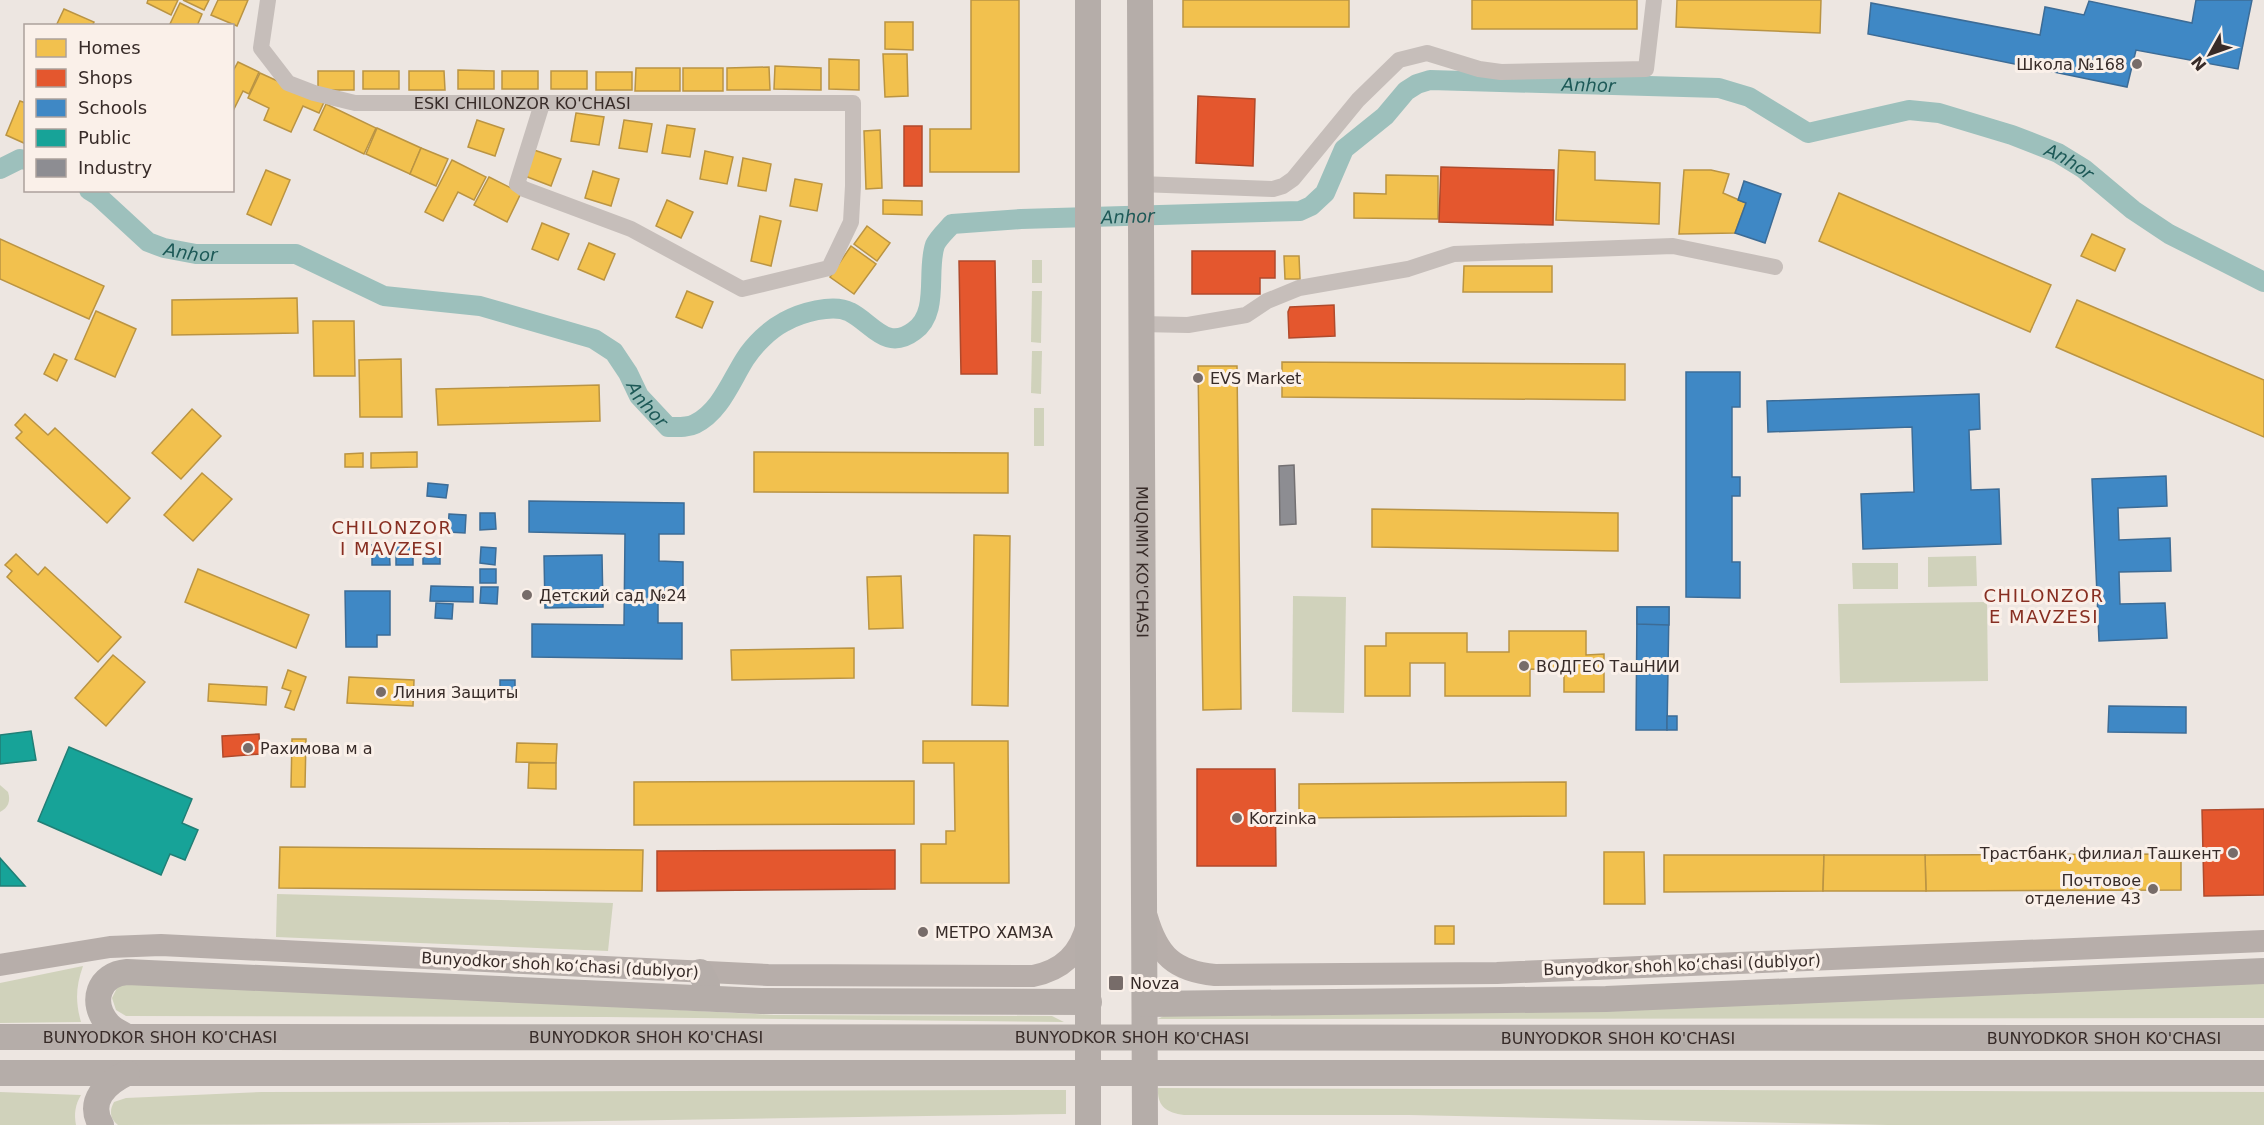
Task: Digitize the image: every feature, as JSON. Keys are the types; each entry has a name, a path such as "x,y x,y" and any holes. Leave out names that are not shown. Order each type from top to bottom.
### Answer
{"main road":[{"path":"1068,1125 1088,1125 1088,0"},
{"name":"MUQIMIY KO'CHASI","path":"1140,0 1145,1125"},
{"path":"1145,1004 1606,999 2264,971"},
{"path":"700,972 707,985 705,993 700,998"},
{"path":"128,1037 107,1023 98,999 100,987 108,977 117,973 761,1001 1089,1002"},
{"name":"BUNYODKOR SHOH KO'CHASI","path":"0,1037 2264,1038"},
{"path":"0,1073 1957,1072 2264,1074"},
{"path":"101,1125 97,1119 95,1106 99,1095 106,1086 127,1073"},
{"path":"1145,1125 1168,1125"}],"street":[{"name":"ESKI CHILONZOR KO'CHASI","path":"268,0 261,48 288,83 355,104 853,103 854,186 851,222 829,268 742,289 631,229 524,189 517,184 542,104"},
{"path":"1140,190 1273,189 1283,186 1293,179 1358,100 1390,68 1399,60 1427,53 1479,69 1501,72 1646,69 1654,0"},
{"path":"1140,324 1188,324 1246,315 1267,302 1299,288 1408,269 1454,254 1673,246 1775,267"},
{"name":"Bunyodkor shoh koʻchasi (dublyor)","path":"1144,901 1151,931 1165,956 1187,970 1215,975 1497,973 2264,941"},
{"name":"Bunyodkor shoh koʻchasi (dublyor)","path":"0,965 110,948 161,945 768,975 1033,976 1056,968 1074,953 1083,938 1088,916"}],"green space":[{"path":"1032,260 1042,260 1042,283 1032,283"},
{"path":"1032,291 1042,291 1041,343 1031,342"},
{"path":"1032,351 1042,351 1041,394 1031,393"},
{"path":"1034,408 1044,408 1044,446 1034,446"},
{"path":"1976,556 1977,586 1928,587 1928,557"},
{"path":"1852,563 1898,563 1898,589 1853,589"},
{"path":"1293,596 1346,597 1344,713 1292,712"},
{"path":"1987,602 1988,681 1840,683 1838,604"},
{"path":"0,785 8,792 9,801 0,812"},
{"path":"277,894 613,903 608,951 276,937"},
{"path":"83,966 77,994 81,1022 0,1023 0,983"},
{"path":"2264,982 2264,1018 1158,1019 1169,1013 1381,1014 1580,1011"},
{"path":"119,984 459,998 774,1015 1052,1016 1064,1022 606,1017 126,1016 116,1010 112,998"},
{"path":"1158,1088 2264,1092 2264,1125 1888,1125 1409,1115 1184,1115 1164,1108 1159,1100"},
{"path":"1066,1090 1066,1114 474,1123 118,1125 113,1120 111,1112 114,1102 126,1098 262,1092"},
{"path":"0,1092 81,1095 77,1102 76,1125 0,1125"}],"building: Homes":[{"path":"148,0 178,0 171,15 147,3"},
{"path":"183,0 209,0 204,10"},
{"path":"218,0 248,0 237,26 211,15"},
{"path":"971,0 1019,0 1019,172 930,172 930,129 971,129"},
{"path":"1183,0 1349,0 1349,27 1183,27"},
{"path":"1472,0 1637,0 1637,29 1472,29"},
{"path":"1677,0 1821,0 1820,33 1676,27"},
{"path":"180,3 202,14 198,24 170,24"},
{"path":"64,9 94,22 93,24 57,24"},
{"path":"885,22 913,22 913,50 885,49"},
{"path":"883,54 907,54 908,96 885,97"},
{"path":"829,59 859,60 859,90 829,89"},
{"path":"238,62 259,72 249,94 243,91 234,109 234,69"},
{"path":"775,66 821,68 821,90 774,89"},
{"path":"769,67 770,90 727,90 727,68"},
{"path":"636,68 680,68 680,91 635,91"},
{"path":"683,68 723,68 723,91 683,91"},
{"path":"458,70 494,71 494,89 458,89"},
{"path":"318,71 354,71 354,90 318,90"},
{"path":"363,71 399,71 399,89 363,89"},
{"path":"409,71 444,71 445,90 409,90"},
{"path":"502,71 538,71 538,89 502,89"},
{"path":"551,71 587,71 587,89 551,89"},
{"path":"596,72 632,72 632,90 596,90"},
{"path":"260,73 324,102 319,113 303,106 291,132 264,120 269,108 248,98"},
{"path":"20,101 24,102 24,143 6,135"},
{"path":"326,104 376,128 364,154 314,130"},
{"path":"576,113 604,117 599,145 571,141"},
{"path":"477,120 504,129 495,156 468,147"},
{"path":"624,120 652,124 647,152 619,148"},
{"path":"667,125 695,129 690,157 662,153"},
{"path":"377,128 421,148 410,174 366,154"},
{"path":"880,130 882,188 866,189 864,131"},
{"path":"421,148 448,159 436,186 410,174"},
{"path":"534,150 561,159 551,186 525,176"},
{"path":"1559,150 1595,152 1595,180 1660,183 1659,224 1556,220"},
{"path":"705,151 733,157 727,184 700,179"},
{"path":"743,158 771,164 766,191 738,186"},
{"path":"452,160 486,177 474,200 458,192 443,221 425,212"},
{"path":"266,170 290,180 271,225 247,214"},
{"path":"1684,170 1711,170 1729,174 1723,193 1746,203 1735,233 1679,234"},
{"path":"593,171 619,179 611,206 585,198"},
{"path":"1386,175 1438,176 1438,219 1354,218 1354,193 1386,194"},
{"path":"489,177 521,193 507,222 474,205"},
{"path":"795,179 822,184 817,211 790,206"},
{"path":"1839,193 2051,285 2030,332 1819,241"},
{"path":"667,200 693,212 681,238 656,226"},
{"path":"883,200 922,201 922,215 883,214"},
{"path":"760,216 781,221 771,266 751,261"},
{"path":"542,223 569,234 558,260 532,249"},
{"path":"867,226 890,243 877,261 854,244"},
{"path":"2092,234 2125,249 2115,271 2081,256"},
{"path":"0,239 104,286 89,319 0,279"},
{"path":"589,243 615,254 604,280 578,269"},
{"path":"851,246 876,264 854,294 830,277"},
{"path":"1284,256 1299,256 1300,279 1285,279"},
{"path":"1464,266 1552,266 1552,292 1463,292"},
{"path":"687,291 713,302 702,328 676,317"},
{"path":"297,298 298,333 172,335 172,300"},
{"path":"2077,300 2264,380 2264,437 2056,347"},
{"path":"96,311 136,329 115,377 75,359"},
{"path":"313,321 354,321 355,376 314,376"},
{"path":"54,354 67,360 57,381 44,374"},
{"path":"401,359 402,417 360,417 359,360"},
{"path":"1282,362 1625,364 1625,400 1282,397"},
{"path":"1198,366 1237,366 1241,709 1203,710"},
{"path":"599,385 600,421 438,425 436,389"},
{"path":"192,409 221,436 181,479 152,453"},
{"path":"25,414 48,435 55,428 130,498 107,523 16,438 22,432 15,425"},
{"path":"417,452 417,467 371,468 371,453"},
{"path":"754,452 1008,453 1008,493 754,492"},
{"path":"363,453 363,467 345,467 345,454"},
{"path":"202,473 232,499 193,541 164,515"},
{"path":"1372,509 1618,513 1618,551 1372,547"},
{"path":"974,535 1010,536 1008,706 972,705"},
{"path":"16,554 38,575 45,567 121,637 98,662 7,577 12,571 5,565"},
{"path":"198,569 309,615 296,648 185,602"},
{"path":"901,576 903,628 869,629 867,577"},
{"name":"ВОДГЕО ТашНИИ","path":"1509,631 1586,631 1586,655 1604,654 1604,692 1564,692 1564,670 1530,669 1530,696 1445,696 1445,663 1410,663 1410,696 1365,696 1365,646 1386,646 1386,633 1467,633 1467,652 1509,652"},
{"path":"854,648 854,678 732,680 731,650"},
{"path":"113,655 145,682 106,726 75,698"},
{"path":"288,670 306,677 294,710 285,707 291,691 282,688"},
{"name":"Линия Защиты","path":"349,677 414,680 413,706 347,703"},
{"path":"209,684 267,687 266,705 208,701"},
{"path":"292,739 306,739 305,787 291,787"},
{"path":"923,741 1008,741 1009,883 921,883 921,844 946,844 946,831 955,831 954,763 923,763"},
{"path":"517,743 557,744 556,763 516,762"},
{"path":"529,763 556,763 556,789 528,788"},
{"path":"914,781 914,824 634,825 634,782"},
{"path":"1566,782 1566,816 1299,818 1299,784"},
{"path":"280,847 643,850 642,891 279,888"},
{"path":"1604,852 1644,852 1645,904 1604,904"},
{"path":"2181,854 2181,890 1926,891 1925,855"},
{"path":"1664,855 1824,855 1823,891 1664,892"},
{"path":"1824,855 1925,855 1926,891 1823,891"},
{"path":"1435,926 1454,926 1454,944 1435,944"}],"building: Shops":[{"path":"1198,96 1255,99 1253,166 1196,163"},
{"path":"904,126 922,126 922,186 904,186"},
{"path":"1441,167 1554,170 1553,225 1439,222"},
{"path":"1192,251 1275,251 1275,278 1260,278 1260,294 1192,294"},
{"path":"959,261 995,261 997,374 961,374"},
{"path":"1334,305 1335,336 1289,338 1288,312 1290,307"},
{"path":"259,734 260,754 223,757 222,736"},
{"name":"Korzinka","path":"1197,769 1275,769 1276,866 1197,866"},
{"name":"Трастбанк, филиал Ташкент","path":"2264,809 2264,895 2204,896 2202,810"},
{"path":"895,850 895,889 657,891 657,851"}],"building: Schools":[{"path":"2196,0 2252,0 2238,69 2136,50 2127,87 1868,34 1871,3 2040,35 2045,7 2084,15 2089,1 2192,23"},
{"path":"1744,181 1781,194 1765,243 1735,233 1746,203 1738,200"},
{"path":"1686,372 1740,372 1740,407 1732,407 1732,477 1740,477 1740,496 1732,496 1732,562 1740,562 1740,598 1686,597"},
{"path":"1979,394 1980,429 1969,430 1971,490 1999,489 2001,544 1863,549 1861,494 1914,492 1912,427 1768,432 1767,401"},
{"path":"2166,476 2167,506 2118,508 2119,540 2170,538 2171,571 2119,572 2120,604 2165,603 2167,638 2099,641 2092,479"},
{"path":"428,483 448,485 446,498 427,496"},
{"path":"529,501 684,503 684,534 659,534 659,561 683,562 683,599 658,599 658,623 682,623 682,659 532,657 532,624 624,625 625,534 529,532"},
{"path":"480,513 495,513 496,529 480,530"},
{"path":"449,514 466,515 465,533 448,532"},
{"path":"396,544 413,544 413,565 396,565"},
{"path":"423,544 440,544 440,564 423,564"},
{"path":"372,545 389,545 390,565 372,565"},
{"path":"481,547 496,548 495,565 480,563"},
{"path":"602,555 603,607 545,608 544,556"},
{"path":"480,569 496,569 496,583 480,583"},
{"path":"431,586 473,587 473,602 430,601"},
{"path":"481,587 498,587 497,604 480,603"},
{"path":"345,591 390,591 390,635 377,635 377,647 346,647"},
{"path":"436,603 453,604 452,619 435,618"},
{"path":"1637,607 1669,607 1667,730 1636,730"},
{"path":"1637,607 1669,607 1669,625 1637,624"},
{"path":"500,680 515,680 515,689 500,690"},
{"path":"2109,706 2186,707 2186,733 2108,732"},
{"path":"1667,716 1677,716 1677,730 1667,730"}],"building: Public":[{"path":"31,731 36,760 0,764 0,735"},
{"path":"69,747 192,799 182,823 198,830 185,860 170,854 161,875 38,821"},
{"path":"0,858 25,886 0,886"}],"building: Industry":[{"path":"1294,465 1296,524 1280,525 1279,466"}],"waterway":[{"name":"Anhor","path":"92,192 148,242 164,248 196,254 296,254 384,296 480,306 594,339 614,352 639,396 668,427 689,426 704,419 718,404 757,343 778,325 799,315 817,310 843,309 887,337 904,337 914,331 922,323 930,303 935,245 952,224 1021,219 1300,211 1311,206 1325,193 1344,149 1385,116 1406,91 1430,80 1719,88 1749,97 1808,133 1909,110 1939,113 2012,135 2058,153 2084,169 2133,210 2169,234 2264,282"},
{"name":"Anhor","path":"0,169 20,159 24,160"}],"place":[{"name":"Школа №168","path":"2137,64"},
{"name":"EVS Market","path":"1198,378"},
{"name":"Детский сад №24","path":"527,595"},
{"name":"ВОДГЕО ТашНИИ","path":"1524,666"},
{"name":"Линия Защиты","path":"381,692"},
{"name":"Рахимова м а","path":"248,748"},
{"name":"Korzinka","path":"1237,818"},
{"name":"Трастбанк, филиал Ташкент","path":"2233,853"},
{"name":"Почтовое отделение 43","path":"2153,889"},
{"name":"МЕТРО ХАМЗА","path":"923,932"},
{"name":"Novza","path":"1116,983"}],"district":[{"name":"CHILONZOR I MAVZESI","path":"392,537"},
{"name":"CHILONZOR E MAVZESI","path":"2044,605"}]}
